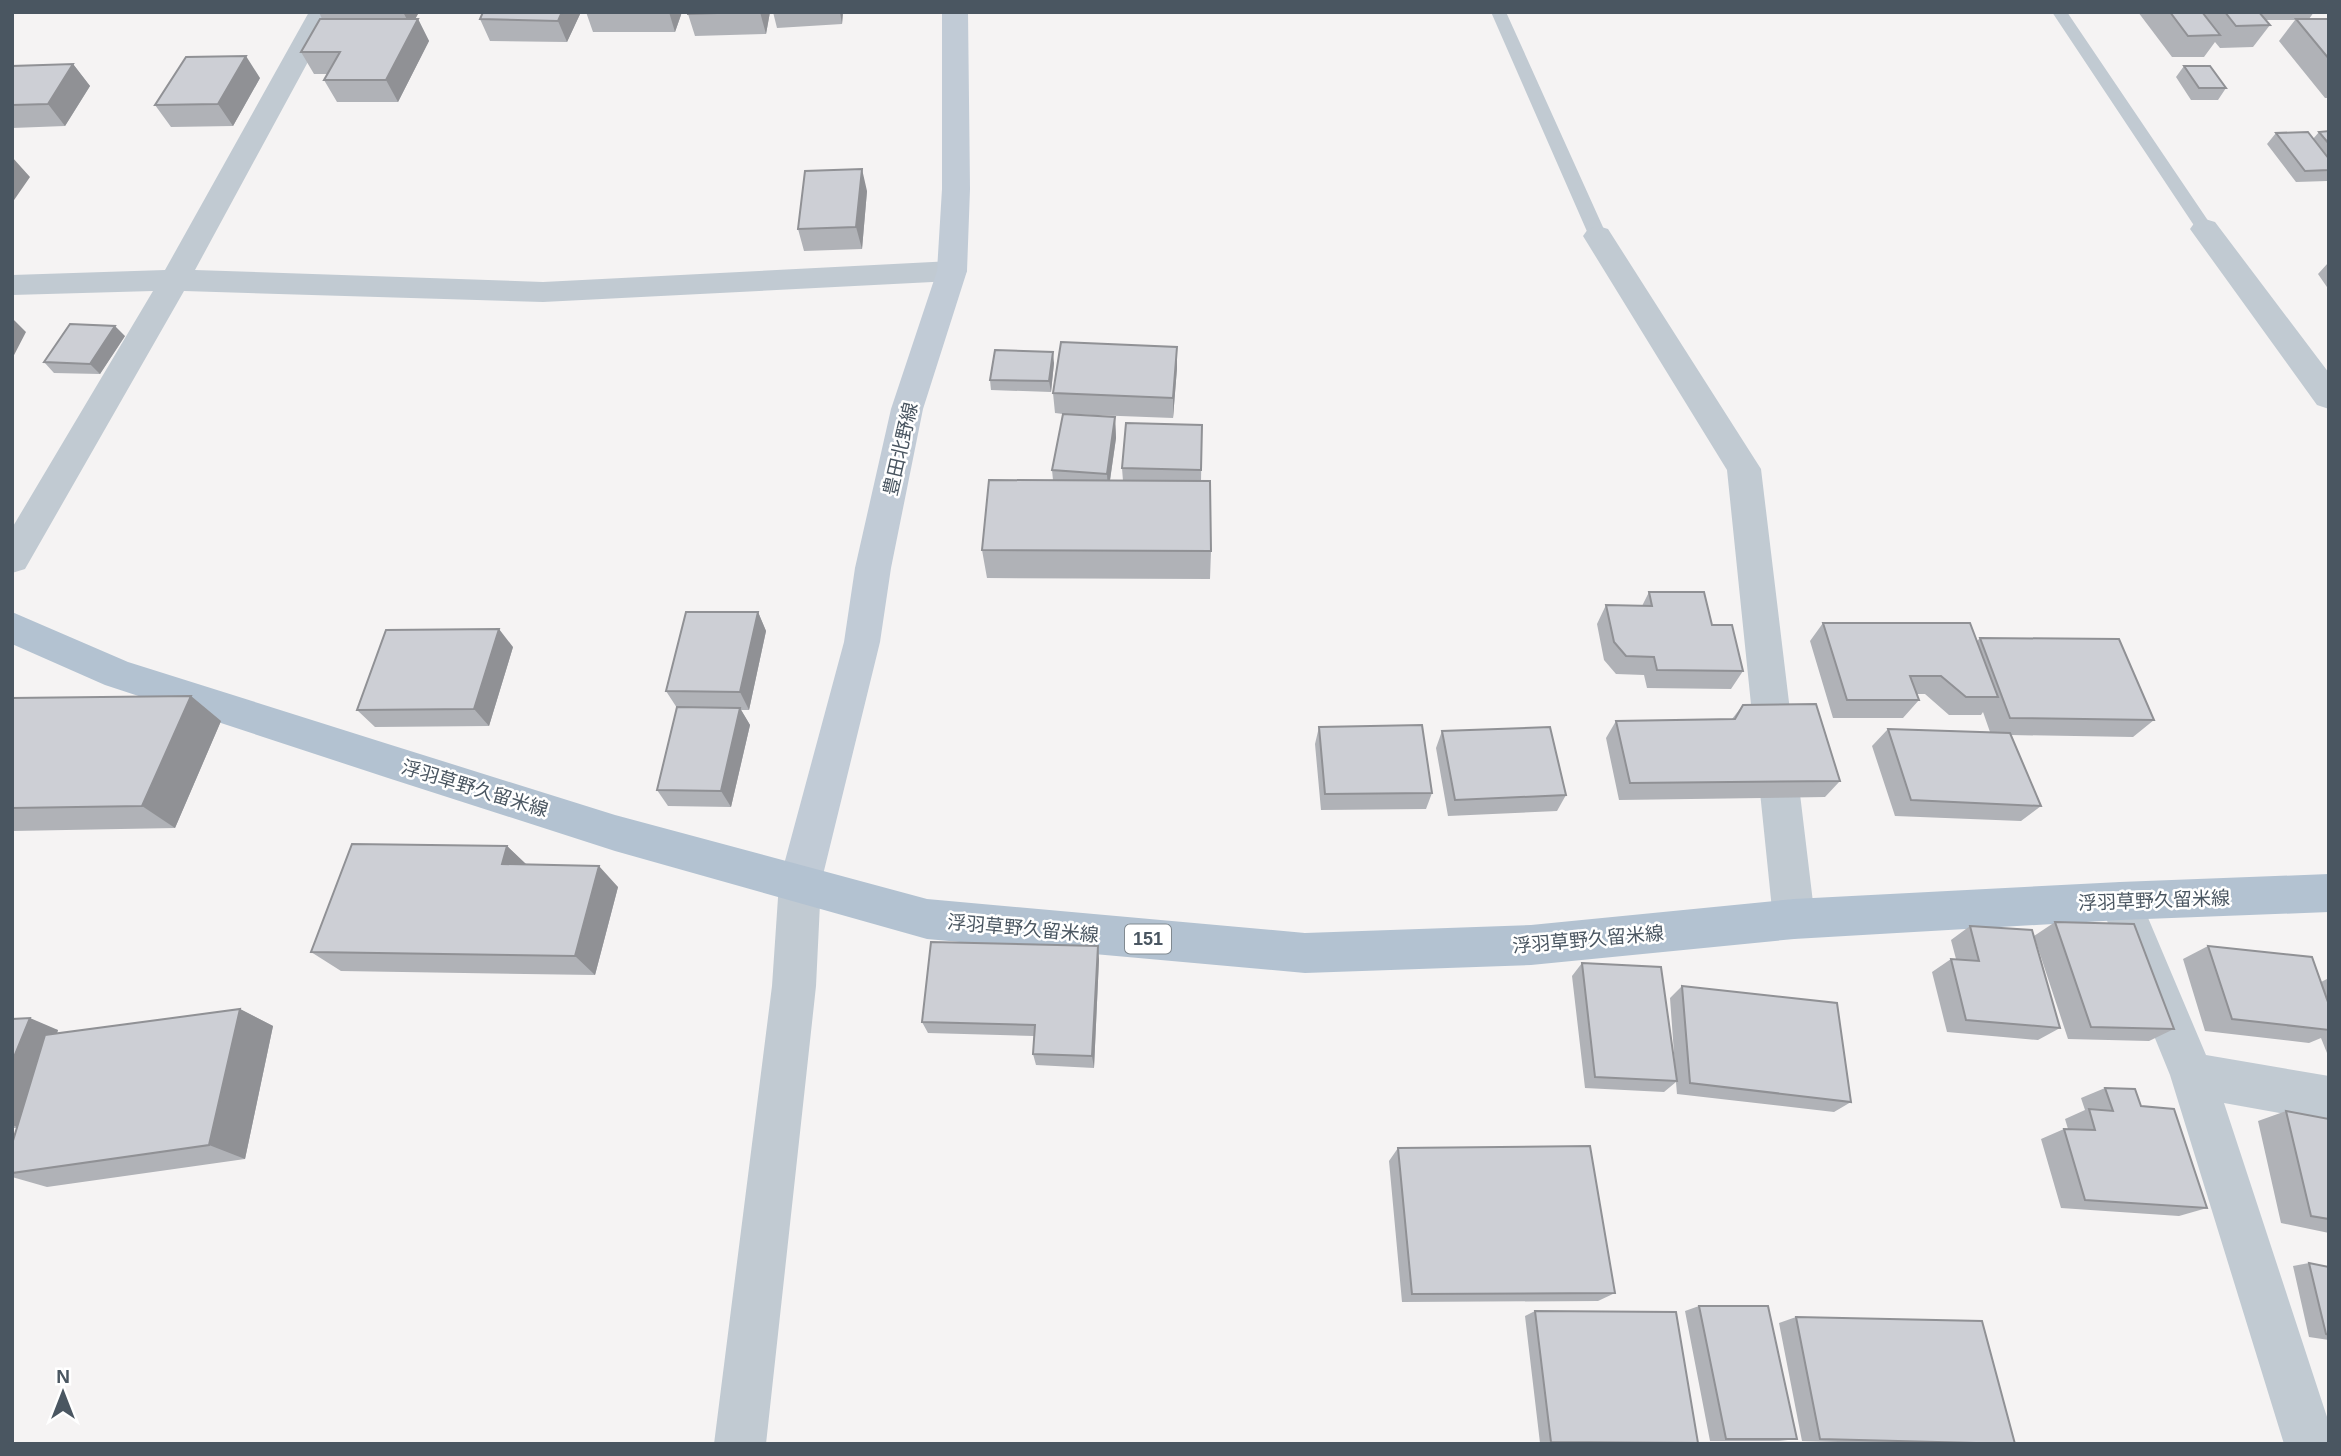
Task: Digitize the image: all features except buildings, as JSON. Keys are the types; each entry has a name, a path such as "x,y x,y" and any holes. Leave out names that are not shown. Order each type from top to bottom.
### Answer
{"main road":[{"name":"豊田北野線","path":"800,883 862,642 873,568 907,409 952,271 956,189 956,12"},
{"name":"浮羽草野久留米線","path":"12,627 118,674 195,699 615,832 927,919 1305,953 1531,945 1794,919 2120,901 2329,893"}],"street":[{"path":"12,559 175,280 322,12"},
{"path":"2206,229 2329,397"},
{"path":"1598,236 1744,469 1794,919"},
{"path":"12,285 175,280 543,292 952,271"},
{"path":"740,1444 794,986 800,883"},
{"path":"2120,901 2192,1075 2310,1444"},
{"path":"2192,1075 2329,1100"}],"lane":[{"path":"1498,12 1598,236"},
{"path":"2059,12 2206,229"}]}
